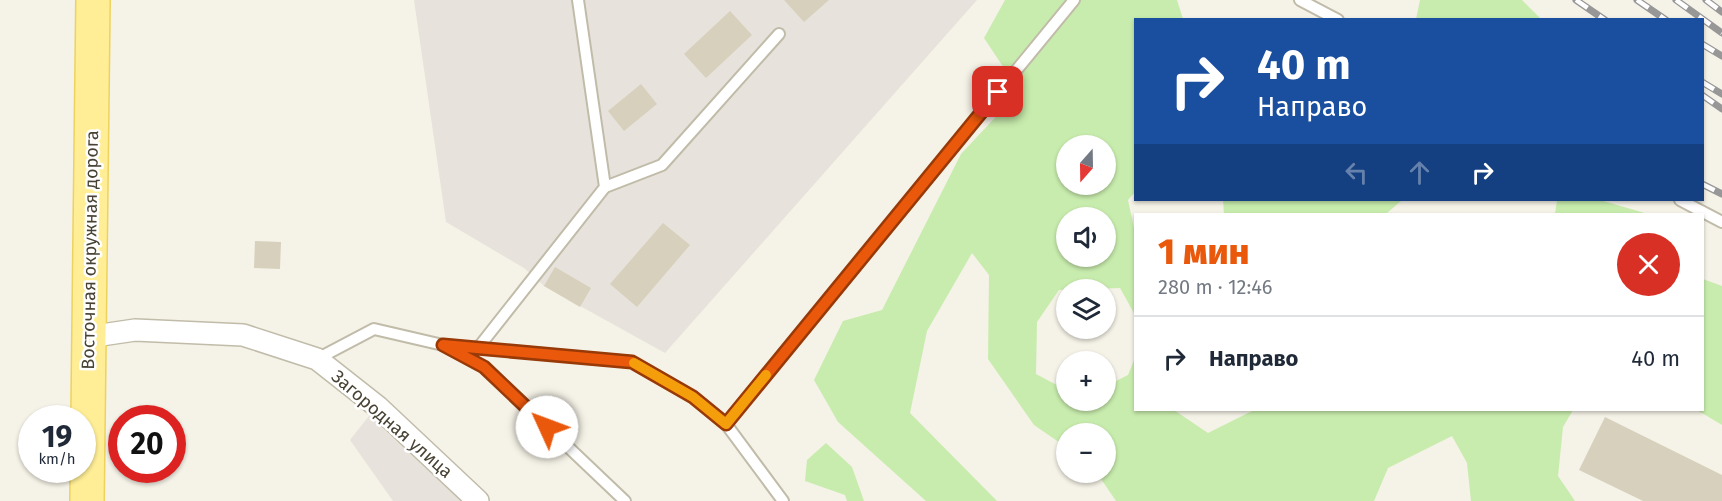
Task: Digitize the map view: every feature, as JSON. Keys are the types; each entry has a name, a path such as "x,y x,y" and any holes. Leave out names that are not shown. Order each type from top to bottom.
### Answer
{"main road":[{"name":"Восточная окружная дорога","path":"87,501 93,0"}],"street":[{"name":"Загородная улица","path":"88,337 135,330 243,335 316,360 378,407 478,501"}],"lane":[{"path":"578,0 605,187"},
{"path":"726,424 1074,0"},
{"path":"1300,0 1334,18"},
{"path":"478,348 605,187 662,165 779,34"},
{"path":"1682,201 1722,222"},
{"path":"316,360 374,329 443,345 632,362 693,397 726,424 783,501"},
{"path":"443,345 484,367 625,501"}],"shaded area":[{"path":"414,0 977,0 665,353 544,286 524,268 446,222"},
{"path":"369,416 461,501 393,501 350,440"}],"green space":[{"path":"1005,0 1177,0 1183,18 1134,18 1134,193 1128,200 1134,228 1134,313 1120,288 1116,288 1116,279 1056,279 1056,294 1037,322 1036,374 1056,385 1056,411 1116,411 1116,381 1128,375 1134,360 1134,411 1175,411 1208,433 1252,411 1572,411 1563,427 1558,476 1575,501 1471,501 1467,463 1452,436 1388,468 1374,501 1116,501 1104,483 1116,483 1116,423 1056,423 1056,440 1034,425 988,359 989,275 972,253 927,331 910,413 997,501 926,501 838,422 814,380 843,321 882,310 961,154 1005,107 1004,68 984,38"},
{"path":"1420,0 1522,0 1540,18 1416,18"},
{"path":"1223,201 1401,201 1387,213 1224,213"},
{"path":"1557,201 1603,201 1645,213 1555,213"},
{"path":"1704,279 1722,286 1722,425 1699,411 1704,411"},
{"path":"826,443 852,467 864,501 847,501 845,495 805,481 807,460"}],"building":[{"path":"784,0 829,0 804,22"},
{"path":"730,11 752,35 706,78 684,54"},
{"path":"641,84 657,104 624,131 608,111"},
{"path":"663,223 690,245 637,307 610,284"},
{"path":"255,241 281,242 280,269 254,268"},
{"path":"555,267 591,288 580,307 544,286"},
{"path":"1605,417 1722,475 1722,501 1643,501 1579,470"}],"railway":[{"path":"1576,0 1602,18"},
{"path":"1637,0 1663,18"},
{"path":"1676,0 1701,18"},
{"path":"1706,0 1722,12"},
{"path":"1704,20 1722,33"},
{"path":"1704,45 1722,56"},
{"path":"1704,83 1722,94"},
{"path":"1704,96 1722,109"},
{"path":"1704,185 1722,194"}],"slow traffic":[{"path":"634,363 693,397 726,424 766,375"}],"route":[{"path":"547,427 484,367 443,345 632,362 693,397 726,424 998,92"}]}
